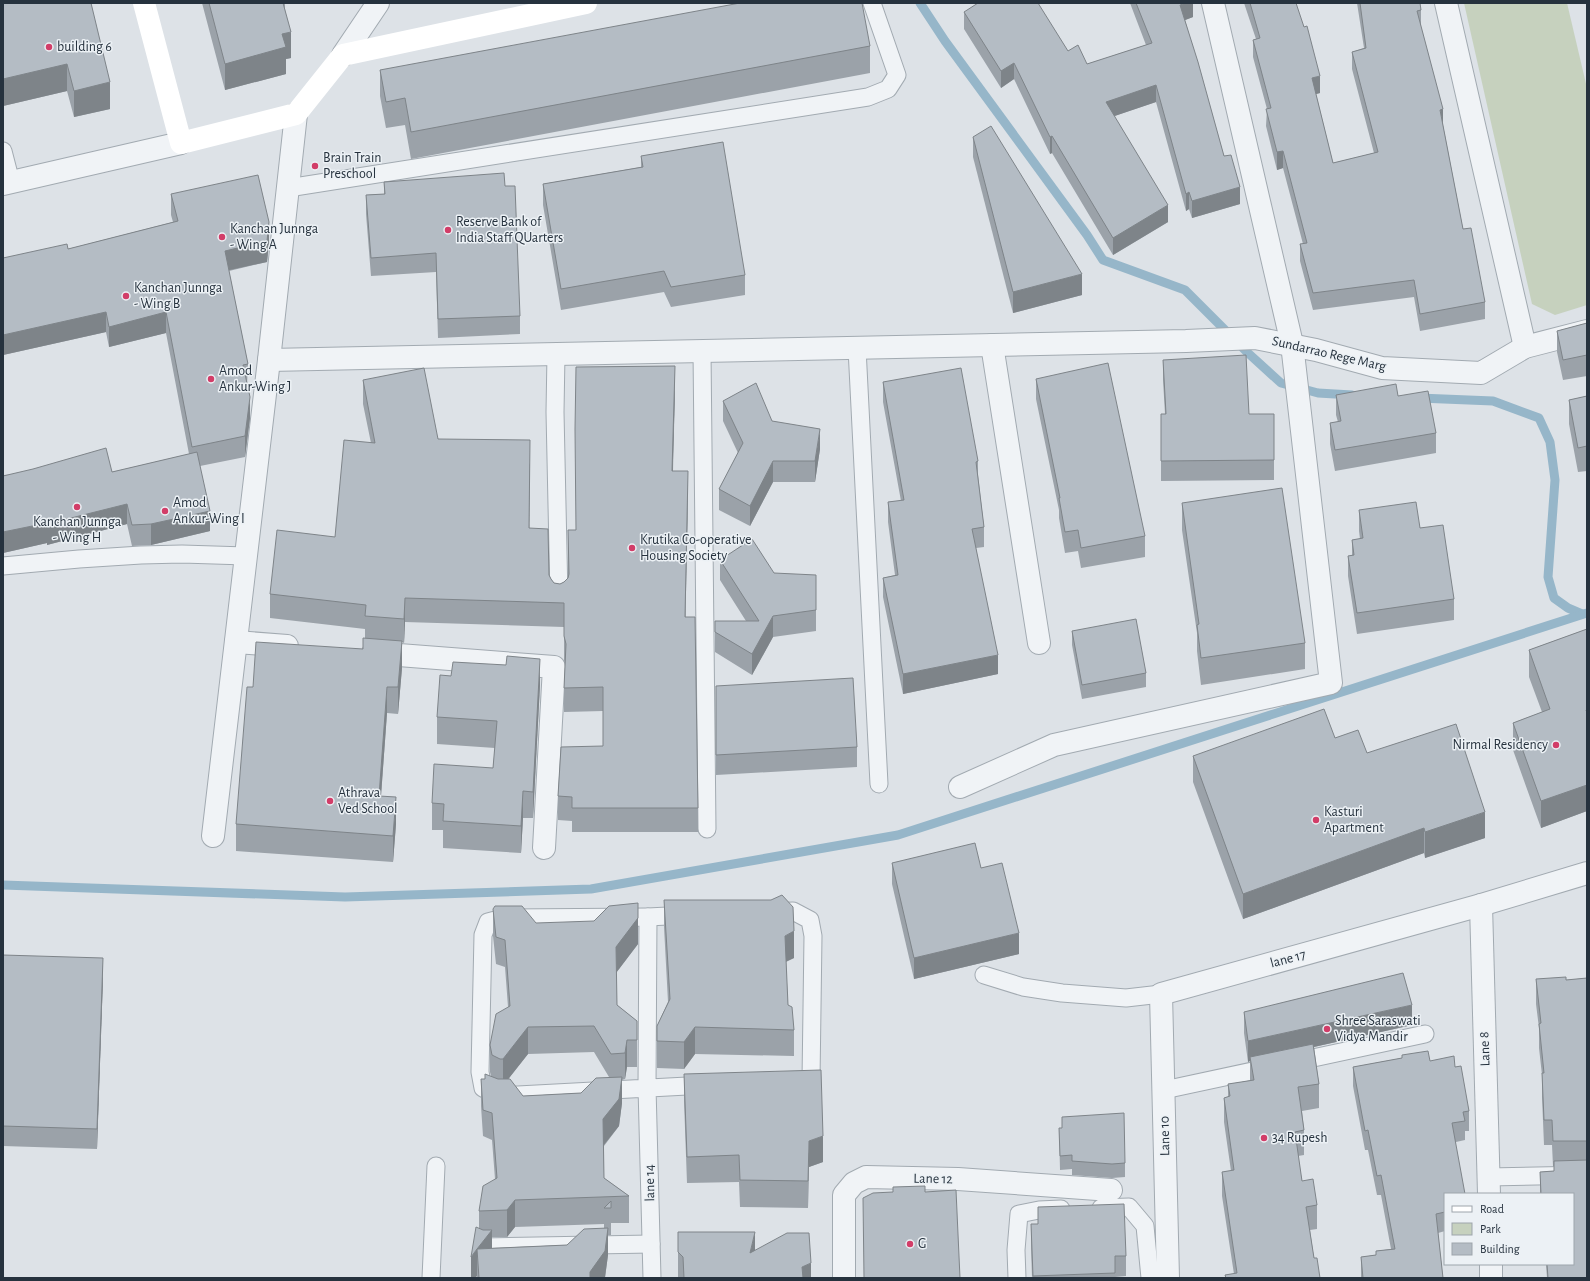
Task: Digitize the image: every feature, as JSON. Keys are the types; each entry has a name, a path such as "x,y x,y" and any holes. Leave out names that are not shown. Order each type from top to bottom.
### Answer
{"street":[{"path":"144,3 181,143"},
{"path":"213,836 269,360 296,114 342,55 378,3"},
{"path":"342,55 586,3"},
{"path":"960,787 1054,745 1331,683 1292,344 1213,3"},
{"path":"1446,3 1525,347"},
{"path":"7,183 181,143 296,114"},
{"name":"Sundarrao Rege Marg","path":"269,360 1186,341 1255,338 1292,344 1382,368 1481,373 1525,347 1587,331"},
{"path":"992,345 1038,643"},
{"path":"236,642 307,648"},
{"path":"355,651 554,667 544,848"},
{"name":"lane 17","path":"1161,994 1481,905 1587,873"},
{"name":"Lane 8","path":"1481,905 1489,1186"},
{"name":"Lane 10","path":"1161,994 1168,1278"},
{"name":"Lane 12","path":"844,1278 844,1195 854,1183 866,1177 958,1179 1111,1190"},
{"path":"1491,1265 1491,1278"}],"lane":[{"path":"288,188 868,97 888,89 897,75 872,3"},
{"path":"3,151 7,183"},
{"path":"856,348 879,784"},
{"path":"702,350 707,829"},
{"path":"556,354 555,412 559,598"},
{"path":"3,566 141,555 182,554 246,556"},
{"path":"754,913 793,912 810,920 813,936 811,1080 780,1082"},
{"path":"701,915 504,918 488,922 483,935 480,1072 483,1088 498,1096 725,1084"},
{"name":"lane 14","path":"648,917 647,1087 652,1278"},
{"name":"lane 17","path":"984,975 1023,987 1062,993 1126,998 1161,994"},
{"path":"1164,1090 1425,1034"},
{"path":"431,1278 436,1166"},
{"path":"1489,1186 1587,1175"},
{"path":"1017,1278 1016,1250 1020,1214 1039,1210 1129,1206 1146,1226 1150,1278"},
{"path":"483,1247 651,1244"}],"green space":[{"path":"1464,3 1567,3 1587,88 1587,305 1555,315 1532,304"}],"building":[{"name":"building 6","path":"3,3 91,3 110,82 74,91 67,64 3,79"},
{"path":"209,3 283,3 291,32 282,34 286,47 225,64"},
{"path":"740,3 862,3 870,46 411,132 405,98 386,102 380,70"},
{"path":"978,3 1038,3 1068,51 1078,45 1087,64 1152,43 1136,3 1186,3 1180,5 1198,62 1224,156 1231,155 1240,187 1192,201 1189,192 1186,194 1156,85 1106,102 1168,205 1113,238 1052,136 1050,137 1014,63 1001,71 964,12"},
{"path":"1250,3 1296,3 1304,27 1307,26 1320,76 1312,78 1333,163 1378,152 1352,52 1366,48 1360,3 1420,3 1421,10 1417,11 1443,109 1440,110 1463,229 1471,228 1485,302 1420,314 1414,280 1313,293 1300,244 1307,243 1283,151 1277,152 1266,109 1271,108 1253,40 1260,38"},
{"path":"991,126 1082,274 1013,292 973,137"},
{"path":"723,142 745,275 671,287 664,271 561,289 543,184 643,167 641,156"},
{"path":"504,173 505,186 515,186 520,316 438,319 436,253 371,258 366,195 385,194 384,182"},
{"path":"258,175 269,222 267,241 225,251 248,364 243,365 250,397 245,436 192,447 166,312 109,327 106,312 3,335 3,258 67,244 68,249 178,221 171,194"},
{"path":"1587,323 1587,355 1563,360 1557,331"},
{"path":"1246,355 1249,414 1274,414 1274,460 1161,461 1161,414 1166,414 1163,360"},
{"path":"1108,363 1145,536 1081,548 1078,530 1065,532 1060,498 1036,379"},
{"path":"675,366 672,471 688,471 685,617 695,617 698,808 572,808 572,797 558,796 561,747 603,746 603,687 564,688 566,644 564,636 564,603 405,598 404,619 365,616 366,605 270,594 277,530 335,537 344,440 375,443 363,380 424,368 438,439 530,440 529,528 548,529 549,575 554,583 560,584 568,578 569,574 568,530 576,530 576,367"},
{"path":"961,368 978,461 976,462 984,527 972,529 998,655 903,674 883,578 898,575 888,502 904,500 883,382"},
{"path":"756,383 772,421 820,429 815,461 773,461 750,506 719,489 743,443 723,401"},
{"path":"1396,384 1398,396 1428,391 1436,433 1335,450 1330,423 1341,421 1336,395"},
{"path":"1587,396 1587,446 1578,448 1569,400"},
{"path":"106,448 112,472 197,452 210,511 151,524 132,525 127,504 47,524 3,532 3,476"},
{"path":"1282,488 1305,643 1201,658 1197,625 1199,624 1182,503"},
{"path":"1416,502 1420,528 1443,525 1454,599 1357,613 1348,556 1354,555 1352,540 1363,538 1359,510"},
{"path":"752,539 774,573 816,575 816,610 773,616 752,654 715,632 715,621 759,621 720,560"},
{"path":"1136,619 1146,673 1082,685 1072,631"},
{"name":"Nirmal Residency","path":"1587,629 1587,785 1541,801 1513,723 1550,709 1529,650"},
{"name":"Athrava Ved School","path":"363,638 402,641 398,687 387,687 379,796 396,797 393,836 236,824 247,687 253,687 256,642 363,649"},
{"path":"507,656 540,659 533,792 523,791 521,826 443,821 444,804 432,803 434,764 493,768 497,721 437,717 440,675 451,676 453,662 506,665"},
{"path":"853,678 857,747 716,755 716,686"},
{"path":"1324,709 1335,738 1358,730 1367,753 1456,724 1485,812 1425,832 1424,828 1243,894 1193,756"},
{"path":"975,843 981,868 1002,863 1019,933 914,958 892,863"},
{"path":"782,895 793,907 794,931 785,936 788,1005 792,1007 794,1030 695,1027 684,1042 657,1041 657,1026 670,999 664,900 771,900"},
{"path":"638,903 638,918 616,947 617,1005 637,1021 637,1040 627,1040 625,1053 611,1054 594,1026 528,1027 503,1059 492,1055 490,1045 496,1014 510,1006 505,940 496,937 493,909 495,906 522,906 536,923 594,921 609,906"},
{"path":"3,955 103,958 97,1129 3,1126"},
{"path":"1403,973 1412,1005 1248,1041 1244,1012"},
{"path":"1566,977 1566,980 1587,978 1587,1141 1553,1141 1552,1120 1544,1120 1542,1073 1544,1073 1539,1024 1541,1023 1536,979"},
{"path":"1313,1044 1319,1084 1298,1087 1304,1130 1295,1132 1302,1181 1313,1179 1317,1205 1306,1207 1314,1258 1317,1258 1320,1278 1226,1278 1225,1275 1237,1273 1222,1172 1234,1170 1224,1098 1230,1096 1228,1084 1254,1080 1250,1057"},
{"path":"1428,1051 1430,1061 1454,1056 1455,1067 1461,1066 1469,1111 1463,1112 1465,1121 1452,1123 1465,1193 1444,1193 1444,1212 1436,1214 1443,1278 1363,1278 1361,1257 1376,1255 1376,1251 1395,1249 1381,1175 1377,1176 1368,1130 1365,1131 1353,1067 1402,1058 1402,1055"},
{"path":"821,1070 823,1136 809,1141 808,1181 740,1180 739,1155 687,1157 684,1074"},
{"path":"485,1074 498,1079 510,1079 523,1096 581,1093 596,1078 622,1077 619,1099 603,1119 604,1178 629,1196 515,1200 507,1210 479,1211 483,1186 497,1178 492,1113 483,1110 481,1079 485,1079"},
{"path":"1124,1113 1125,1163 1112,1164 1072,1161 1072,1155 1060,1156 1059,1128 1062,1128 1062,1117"},
{"path":"1587,1160 1587,1278 1548,1278 1547,1265 1574,1265 1574,1193 1541,1193 1540,1172 1554,1171 1554,1161"},
{"path":"925,1186 925,1192 956,1190 960,1278 864,1278 863,1198 873,1193 893,1192 893,1187"},
{"path":"611,1201 611,1208 604,1208"},
{"path":"1124,1204 1126,1256 1115,1256 1115,1273 1033,1276 1031,1224 1038,1224 1038,1207"},
{"path":"476,1227 483,1230 492,1230 471,1257"},
{"path":"608,1228 605,1251 590,1272 590,1278 479,1278 477,1249 567,1245 584,1229"},
{"path":"678,1232 755,1232 750,1253 787,1233 809,1233 811,1263 802,1267 803,1278 684,1278 683,1257 678,1252"}],"waterway":[{"path":"920,3 945,41 1087,235 1103,260 1185,290 1248,353 1281,383 1318,393 1352,395"},
{"path":"1419,398 1493,401 1539,418 1550,442 1555,480 1548,577 1554,598 1568,608 1582,614"},
{"path":"3,885 345,897 591,889 898,835 1587,613"}],"place":[{"name":"building 6","path":"49,47"},
{"name":"Brain Train Preschool","path":"315,166"},
{"name":"Reserve Bank of India Staff QUarters","path":"448,230"},
{"name":"Kanchan Junnga - Wing A","path":"222,237"},
{"name":"Kanchan Junnga - Wing B","path":"126,296"},
{"name":"Amod Ankur-Wing J","path":"211,379"},
{"name":"Kanchan Junnga - Wing H","path":"77,507"},
{"name":"Amod Ankur-Wing I","path":"165,511"},
{"name":"Krutika Co-operative Housing Society","path":"632,548"},
{"name":"Nirmal Residency","path":"1556,745"},
{"name":"Athrava Ved School","path":"330,801"},
{"name":"Kasturi Apartment","path":"1316,820"},
{"name":"Shree Saraswati Vidya Mandir","path":"1327,1029"},
{"name":"34 Rupesh","path":"1264,1138"},
{"name":"G","path":"910,1244"}]}
